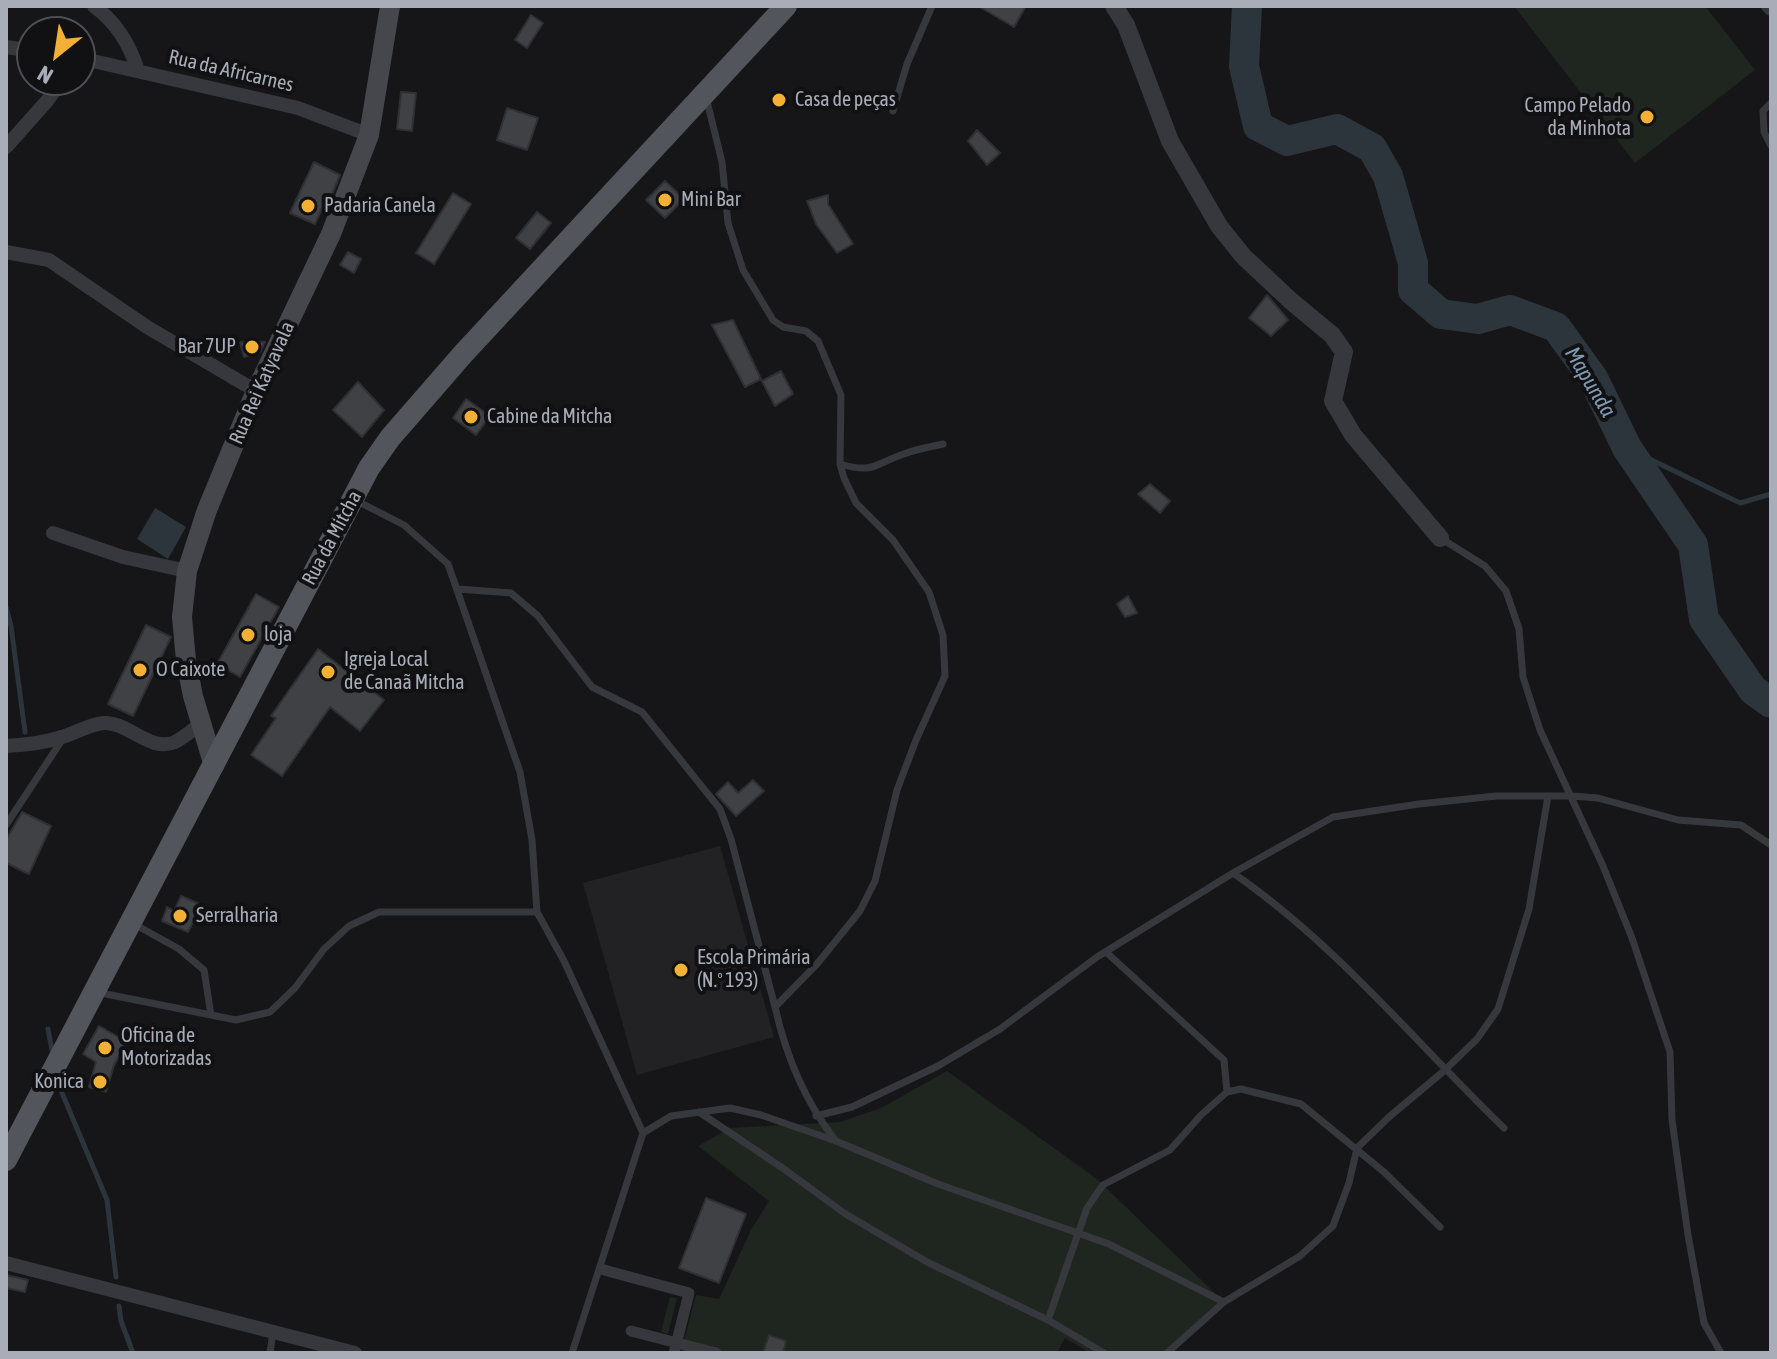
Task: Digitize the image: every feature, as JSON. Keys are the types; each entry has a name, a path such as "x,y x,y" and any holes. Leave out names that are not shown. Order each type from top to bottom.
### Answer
{"main road":[{"name":"Rua Rei Katyavala","path":"214,766 186,661 182,617 187,571 207,510 256,391 331,234 369,135 390,6"},
{"name":"Rua da Mitcha","path":"6,1160 369,468 390,438 453,365 786,6"}],"street":[{"path":"94,6 106,15 128,42 138,70"},
{"path":"1114,6 1126,25 1170,141 1219,226 1243,256 1332,335 1344,352 1333,401 1353,435 1440,538"},
{"name":"Rua da Africarnes","path":"96,61 298,108 369,135"},
{"path":"6,147 49,96"},
{"path":"6,252 49,260 147,327 256,391"},
{"path":"53,533 123,557 187,571"},
{"path":"6,746 64,737 86,727 106,723 127,729 150,742 173,743 201,724"},
{"path":"6,1263 355,1353"},
{"path":"604,1270 689,1293 675,1348"},
{"path":"631,1331 675,1348 716,1353"}],"lane":[{"path":"893,111 907,64 932,6"},
{"path":"705,95 722,162 728,223 743,270 773,320 783,327 806,331 818,341 841,395 840,464 856,503 893,540 929,592 943,635 945,676 897,790 875,881 860,911 817,964 775,1007"},
{"path":"1771,103 1763,111 1764,132 1771,146"},
{"path":"840,464 859,469 873,468 904,453 943,444"},
{"path":"353,499 404,525 448,564 520,772 532,840 537,912 564,961 643,1133 572,1353"},
{"path":"1440,538 1485,566 1506,591 1519,629 1523,677 1540,730 1555,767 1572,796 1632,938 1670,1052 1672,1120 1688,1235 1704,1323 1721,1353"},
{"path":"458,589 511,593 538,616 592,687 642,712 720,809 731,839 783,1043 816,1116 836,1141"},
{"path":"6,825 64,737"},
{"path":"1167,1353 1224,1302 1300,1256 1333,1226 1349,1183 1357,1148 1477,1039 1498,1009 1529,909 1548,796"},
{"path":"816,1116 852,1107 938,1066 1000,1029 1106,952 1233,873 1333,817 1480,797 1572,796 1598,798 1678,820 1741,825 1771,845"},
{"path":"1233,873 1272,900 1333,954 1504,1128"},
{"path":"96,992 236,1020 270,1012 295,988 324,949 349,926 379,912 537,912"},
{"path":"132,923 179,949 204,970 211,1015"},
{"path":"1106,952 1224,1060 1227,1092"},
{"path":"1048,1320 1087,1208 1103,1185 1170,1150 1201,1115 1227,1092 1241,1089 1301,1104 1357,1148 1440,1227"},
{"path":"643,1133 671,1116 730,1108 761,1115 836,1141 938,1184 1078,1233 1157,1267 1224,1302"},
{"path":"699,1112 844,1213 915,1255 1048,1320 1104,1353"},
{"path":"270,1353 273,1332"}],"shaded area":[{"name":"Campo Pelado da Minhota","path":"1514,6 1705,6 1755,70 1635,163"},
{"path":"155,508 186,527 168,559 137,539"},
{"name":"Escola Primária (N.º 193)","path":"720,846 774,1037 637,1075 583,883"},
{"path":"947,1071 1097,1179 1224,1302 1168,1353 1090,1353 1065,1338 1057,1353 681,1353 696,1295 719,1299 751,1230 769,1201 698,1146 730,1128 840,1122 881,1108"},
{"path":"670,1297 677,1298 668,1334 661,1332"}],"building":[{"path":"978,6 1026,6 1014,27"},
{"path":"531,15 543,23 527,48 515,40"},
{"path":"401,92 416,93 412,131 397,129"},
{"path":"507,108 538,118 527,150 497,140"},
{"path":"977,130 1000,153 987,165 968,141"},
{"path":"314,162 340,175 315,224 290,213"},
{"name":"Mini Bar","path":"665,181 684,199 665,218 646,200"},
{"path":"453,193 471,204 434,264 416,253"},
{"path":"828,195 828,204 853,244 837,253 816,224 807,201"},
{"path":"537,212 551,223 530,249 516,238"},
{"path":"348,252 361,259 354,273 340,265"},
{"path":"1267,295 1288,320 1271,336 1249,318"},
{"path":"733,320 761,379 745,387 712,325"},
{"name":"Bar 7UP","path":"240,342 265,342 260,352 244,357"},
{"path":"781,371 793,394 775,406 762,381"},
{"path":"358,382 384,410 362,437 333,410"},
{"name":"Cabine da Mitcha","path":"466,399 490,416 476,435 453,418"},
{"path":"1150,484 1170,501 1160,513 1138,494"},
{"name":"loja","path":"256,594 279,607 240,677 217,664"},
{"path":"1128,596 1137,613 1125,617 1117,604"},
{"name":"O Caixote","path":"146,625 171,637 133,716 108,704"},
{"path":"318,649 384,700 360,731 330,707 282,776 251,755 276,718 271,716"},
{"path":"753,780 764,791 736,816 716,794 728,782 738,793"},
{"path":"22,812 51,826 29,874 6,863 6,840"},
{"name":"Serralharia","path":"181,896 202,905 188,932 162,921 167,907 174,911"},
{"name":"Oficina de Motorizadas","path":"99,1026 127,1042 114,1065 106,1092 89,1087 96,1062 83,1054"},
{"path":"706,1198 746,1214 719,1283 679,1268"},
{"path":"6,1275 28,1280 25,1292 6,1288"},
{"path":"769,1335 786,1341 783,1353 763,1353"}],"waterway":[{"name":"Mapunda","path":"1247,6 1244,66 1258,126 1287,141 1337,129 1372,148 1388,176 1413,263 1413,290 1441,314 1478,319 1510,310 1556,327 1593,378 1627,448 1693,545 1704,619 1753,690 1771,703"},
{"path":"1627,448 1740,503 1771,494"},
{"path":"6,607 25,732"},
{"path":"48,1029 53,1055"},
{"path":"57,1081 107,1200 116,1277"},
{"path":"119,1306 133,1353"}],"place":[{"name":"Casa de peças","path":"779,100"},
{"name":"Campo Pelado da Minhota","path":"1647,117"},
{"name":"Mini Bar","path":"665,200"},
{"name":"Padaria Canela","path":"308,206"},
{"name":"Bar 7UP","path":"252,347"},
{"name":"Cabine da Mitcha","path":"471,417"},
{"name":"loja","path":"248,635"},
{"name":"O Caixote","path":"140,670"},
{"name":"Igreja Local de Canaã Mitcha","path":"328,672"},
{"name":"Serralharia","path":"180,916"},
{"name":"Escola Primária (N.º 193)","path":"681,970"},
{"name":"Oficina de Motorizadas","path":"105,1048"},
{"name":"Konica","path":"100,1082"}]}
